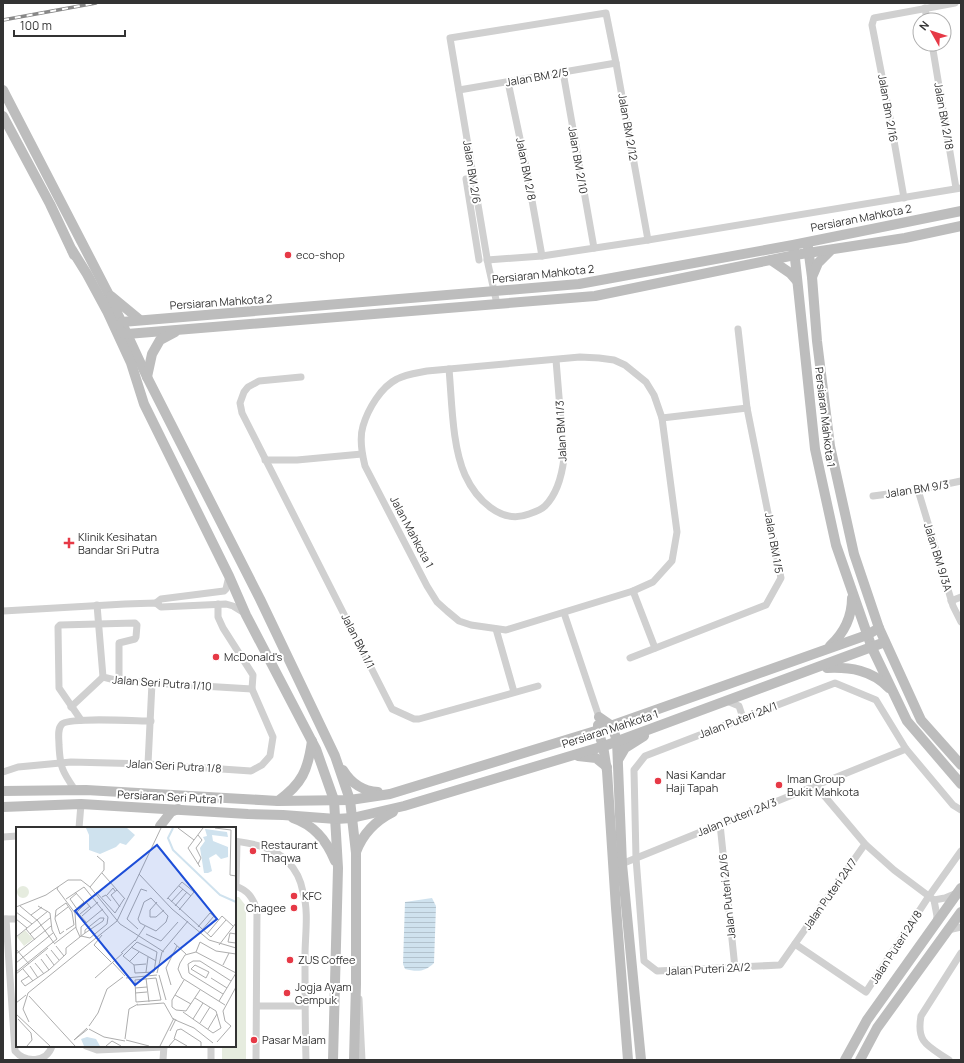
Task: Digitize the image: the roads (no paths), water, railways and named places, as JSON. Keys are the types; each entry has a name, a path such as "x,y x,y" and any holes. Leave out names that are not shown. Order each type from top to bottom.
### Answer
{"main road":[{"path":"3,90 108,293 144,404 229,576 246,615 312,740 334,800 338,868 333,1060"},
{"path":"3,116 50,204 138,386"},
{"name":"Persiaran Mahkota 2","path":"119,326 140,320 579,284 793,245 961,211"},
{"path":"127,334 595,296 795,255 810,254 961,226"},
{"name":"Persiaran Mahkota 1","path":"807,241 810,254 817,341 830,446 854,554 879,628 922,720 961,765"},
{"name":"Persiaran Mahkota 1","path":"793,245 815,450 836,545 872,648 907,721 961,784"},
{"path":"72,250 119,326 127,334 147,377 260,599 335,756 351,781 369,791 390,794"},
{"path":"812,277 818,263 830,250"},
{"path":"770,260 790,273 798,281"},
{"path":"108,293 140,320"},
{"path":"147,377 152,354 160,340 180,330"},
{"path":"828,649 838,638 847,623 852,609 852,592"},
{"name":"Persiaran Mahkota 1","path":"334,800 350,800 390,794 598,731 867,635 879,628"},
{"name":"Persiaran Mahkota 1","path":"336,819 352,818 404,806 603,746 753,692 885,642"},
{"path":"815,669 857,669 881,680 893,692"},
{"path":"628,1060 618,865 617,741 612,726 600,717 598,731 603,746 607,767 618,865 641,1060"},
{"path":"618,760 625,748 657,726"},
{"path":"278,801 295,788 302,778 308,766 312,740"},
{"path":"335,756 350,800 356,853 356,984 354,1060"},
{"path":"571,756 596,758 607,767"},
{"path":"59,789 70,794 80,804"},
{"name":"Persiaran Seri Putra 1","path":"3,791 59,789 176,794 278,801 334,800"},
{"path":"161,808 176,794"},
{"name":"Persiaran Seri Putra 1","path":"3,807 80,804 336,819"},
{"path":"356,853 361,840 369,829 378,821 404,806"},
{"path":"146,808 154,815 160,827 171,812 178,809"},
{"path":"283,815 300,820 324,839 338,868"},
{"path":"845,1060 867,1020 959,891"},
{"path":"860,1060 877,1028 961,912"}],"street":[{"path":"926,12 925,8 955,3"},
{"name":"Jalan Bm 2/16","path":"904,198 872,25 874,18 925,8"},
{"name":"Jalan BM 2/12","path":"450,38 606,13 648,240"},
{"name":"Jalan BM 2/6","path":"450,38 487,260 497,304"},
{"name":"Jalan BM 2/18","path":"934,52 959,188"},
{"name":"Jalan BM 2/5","path":"459,90 616,63"},
{"name":"Jalan BM 2/10","path":"563,72 594,248"},
{"name":"Jalan BM 2/8","path":"508,82 542,256"},
{"path":"466,180 479,260"},
{"path":"487,260 542,256 648,240 959,188"},
{"name":"Jalan BM 1/5","path":"630,658 766,605 781,578 747,408 738,329"},
{"name":"Jalan Mahkota 1","path":"599,358 614,360 625,365 646,382 654,395 662,418 678,532 672,561 653,582 633,591 506,630 471,625 459,621 437,602 427,586 365,466 362,454 363,427 375,401 384,389 396,380 410,374 449,369 556,360 599,358"},
{"name":"Jalan BM 1/3","path":"449,369 458,452 465,475 477,494 493,510 500,514 517,517 526,516 545,506 558,485 562,472 564,458 556,360"},
{"name":"Jalan BM 1/1","path":"302,377 259,381 248,387 240,398 240,408 392,709 419,719 538,686"},
{"path":"662,418 747,408"},
{"path":"265,460 297,460 362,454"},
{"name":"Jalan BM 9/3","path":"873,496 918,490 961,481"},
{"name":"Jalan BM 9/3A","path":"918,490 951,601 961,622"},
{"path":"154,603 161,598 224,591 229,576"},
{"path":"633,591 655,648"},
{"path":"951,601 961,597"},
{"path":"3,611 154,603 161,607 226,604 233,606 246,615"},
{"name":"Jalan Seri Putra 1/8","path":"3,772 18,767 71,762 148,764 251,770 262,766 270,756 272,737 252,689 253,675 222,628 218,617 218,604"},
{"name":"Jalan Seri Putra 1/10","path":"97,605 103,677 119,681 252,689"},
{"path":"564,613 600,717"},
{"path":"81,720 59,688 58,627 60,625 98,623 135,623 137,625 135,639 119,643 119,681"},
{"path":"496,628 514,692"},
{"path":"71,707 103,677"},
{"path":"148,764 152,683"},
{"name":"Jalan Puteri 2A/1","path":"636,858 634,770 645,756 835,683 876,700 906,749"},
{"path":"738,706 753,692"},
{"path":"726,701 738,706 743,718"},
{"path":"75,790 66,777 60,764 59,729 62,724 66,721 81,720 151,721"},
{"path":"906,749 953,805 961,810"},
{"name":"Jalan Puteri 2A/3","path":"618,865 906,749"},
{"path":"816,786 865,844 894,870 932,898 945,898 959,891"},
{"path":"64,804 73,809 80,819"},
{"path":"80,804 80,827"},
{"path":"160,827 161,808"},
{"name":"Jalan Puteri 2A/6","path":"720,824 735,968"},
{"path":"3,837 16,836"},
{"path":"236,842 260,845 275,852 288,862 298,876 304,893 306,911 306,1060"},
{"name":"Jalan Puteri 2A/7","path":"795,944 865,844"},
{"name":"Jalan Puteri 2A/8","path":"795,944 866,992 932,898 961,851"},
{"name":"Jalan Puteri 2A/2","path":"636,858 644,961 657,971 780,965 795,944"},
{"path":"236,886 244,889 250,894 257,910 256,1060"},
{"path":"932,898 937,916 936,923"},
{"path":"16,919 4,919 15,1051 18,1056 24,1060 39,1060 52,1053"},
{"path":"948,930 961,927"},
{"path":"949,1060 925,1044 920,1036 919,1025 921,1016 961,953"},
{"path":"356,984 360,1005 362,1060"},
{"path":"256,1006 305,1006"},
{"path":"89,1047 97,1050 164,1047 163,1060"},
{"path":"211,1047 211,1060"}],"water":[{"path":"432,898 436,906 434,963 424,970 413,971 405,969 403,964 405,902"}],"railway":[{"path":"3,20 96,3"}],"place":[{"name":"eco-shop","path":"288,255"},
{"name":"Klinik Kesihatan Bandar Sri Putra","path":"69,543"},
{"name":"McDonald's","path":"216,657"},
{"name":"Nasi Kandar Haji Tapah","path":"658,781"},
{"name":"Iman Group Bukit Mahkota","path":"779,785"},
{"name":"Restaurant Thaqwa","path":"253,851"},
{"name":"KFC","path":"294,896"},
{"name":"Chagee","path":"294,908"},
{"name":"ZUS Coffee","path":"290,960"},
{"name":"Jogja Ayam Gempuk","path":"287,993"},
{"name":"Pasar Malam","path":"254,1040"}]}
